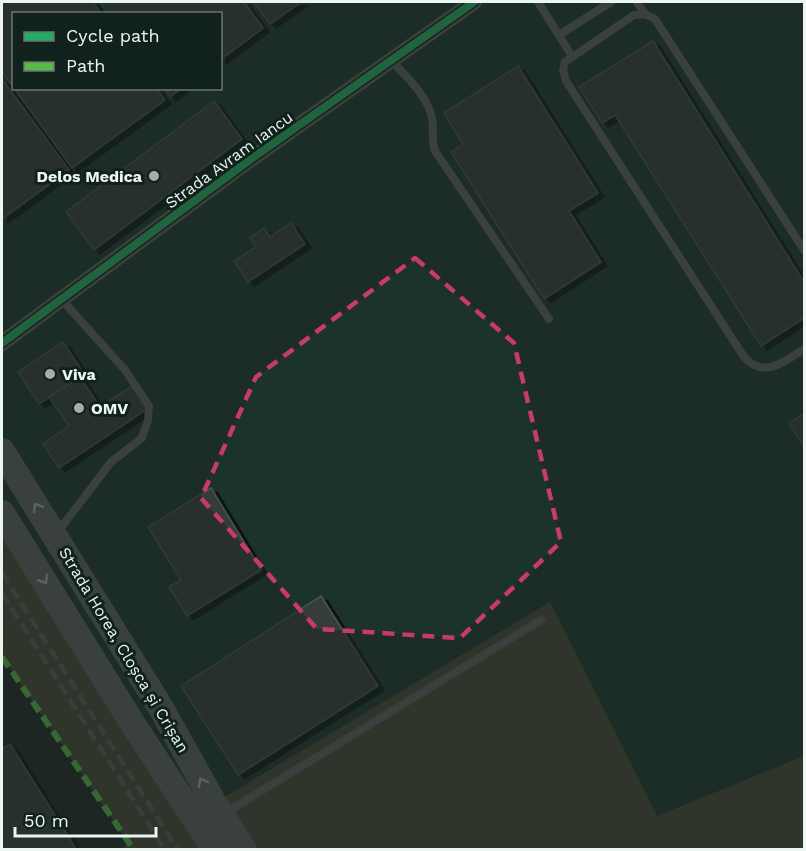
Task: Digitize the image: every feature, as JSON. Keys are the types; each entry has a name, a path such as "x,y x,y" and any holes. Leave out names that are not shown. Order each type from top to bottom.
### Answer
{"main road":[{"name":"Strada Horea, Cloșca și Crișan","path":"2,451 161,708 244,849"},
{"name":"Strada Horea, Cloșca și Crișan","path":"2,513 131,721 215,849"}],"street":[{"name":"Strada Avram Iancu","path":"2,343 251,159 474,2"}],"lane":[{"path":"538,2 572,56"},
{"path":"559,35 611,2"},
{"path":"637,2 645,14 655,19 804,250"},
{"path":"645,14 633,15 572,56 565,62 563,70 566,81 744,357 752,366 769,369 804,349"},
{"path":"391,60 428,102 433,121 432,140 435,151 549,319"},
{"path":"55,536 111,462 142,438 148,420 149,406 125,370 62,300"},
{"path":"222,815 542,620"}],"highlighted area":[{"path":"415,258 514,343 561,542 460,638 317,629 201,498 256,377"}],"shaded area":[{"path":"2,2 804,2 804,756 657,816 550,602 214,803 190,810 2,513"},
{"path":"2,513 190,810 214,803 550,602 657,816 804,756 804,849 120,849 129,844 2,657"}],"building":[{"path":"2,2 93,2 100,12 12,12 12,85 2,72"},
{"path":"100,2 244,2 263,28 222,59 222,12 108,12"},
{"path":"253,2 301,2 270,24"},
{"path":"653,41 804,282 804,318 761,346 615,115 602,123 579,87"},
{"path":"518,66 598,193 569,211 601,262 544,299 451,152 463,144 444,113"},
{"path":"2,79 69,170 2,219"},
{"path":"15,90 158,90 165,100 72,168"},
{"path":"165,90 179,90 170,97"},
{"name":"Delos Medica","path":"214,101 242,139 94,250 66,212"},
{"path":"291,223 305,244 248,282 234,261 256,247 250,238 264,228 270,237"},
{"path":"63,342 84,374 39,404 18,372"},
{"path":"80,377 100,407 132,386 147,409 59,468 43,444 69,426 49,397"},
{"path":"804,414 804,447 789,423"},
{"path":"211,488 261,570 187,616 169,587 181,580 148,527"},
{"path":"321,596 378,686 238,775 181,686"},
{"path":"10,744 75,847 71,850 2,850 2,749"}],"railway":[{"path":"2,573 178,850"},
{"path":"2,593 165,850"}],"marked path":[{"path":"2,657 134,850"}],"cycle path":[{"path":"2,343 251,159 474,2"}],"place":[{"name":"Delos Medica","path":"154,176"},
{"name":"Viva","path":"50,374"},
{"name":"OMV","path":"79,408"}]}
